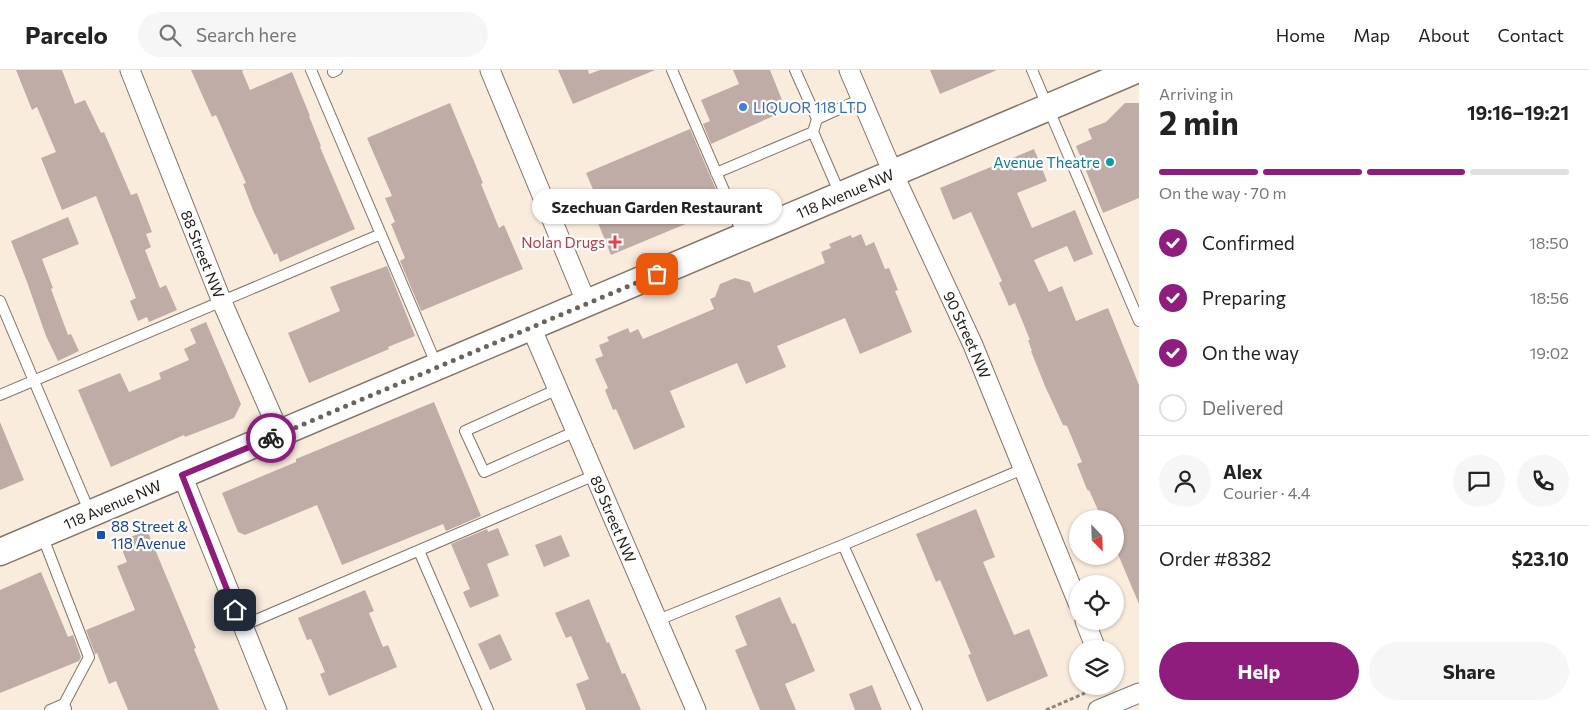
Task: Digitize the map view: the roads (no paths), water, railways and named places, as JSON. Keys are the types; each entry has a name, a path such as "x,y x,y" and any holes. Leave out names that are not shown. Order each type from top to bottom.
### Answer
{"main road":[{"name":"118 Avenue NW","path":"0,552 1136,70"}],"street":[{"name":"88 Street NW","path":"130,70 222,302 280,434"},
{"path":"490,70 587,304"},
{"name":"90 Street NW","path":"849,70 893,173 973,345 1069,582"},
{"name":"89 Street NW","path":"531,327 696,710"},
{"path":"182,475 277,710"},
{"path":"1098,710 1116,699 1139,692"}],"lane":[{"path":"311,70 438,367"},
{"path":"672,70 744,237"},
{"path":"795,70 817,119 813,132 840,195"},
{"path":"1032,70 1139,321"},
{"path":"817,119 861,99"},
{"path":"716,173 813,132"},
{"path":"0,395 381,234"},
{"path":"0,302 91,514"},
{"path":"558,389 465,431 484,472 576,431"},
{"path":"658,620 1024,469"},
{"path":"242,626 595,475"},
{"path":"41,535 89,656 65,707 50,710"},
{"path":"843,545 917,710"},
{"path":"419,551 488,710"}],"place":[{"name":"LIQUOR 118 LTD","path":"743,107"},
{"name":"Avenue Theatre","path":"1110,162"},
{"name":"Nolan Drugs","path":"615,242"},
{"name":"Szechuan Garden Restaurant","path":"657,274"},
{"name":"88 Street & 118 Avenue","path":"101,535"}]}
